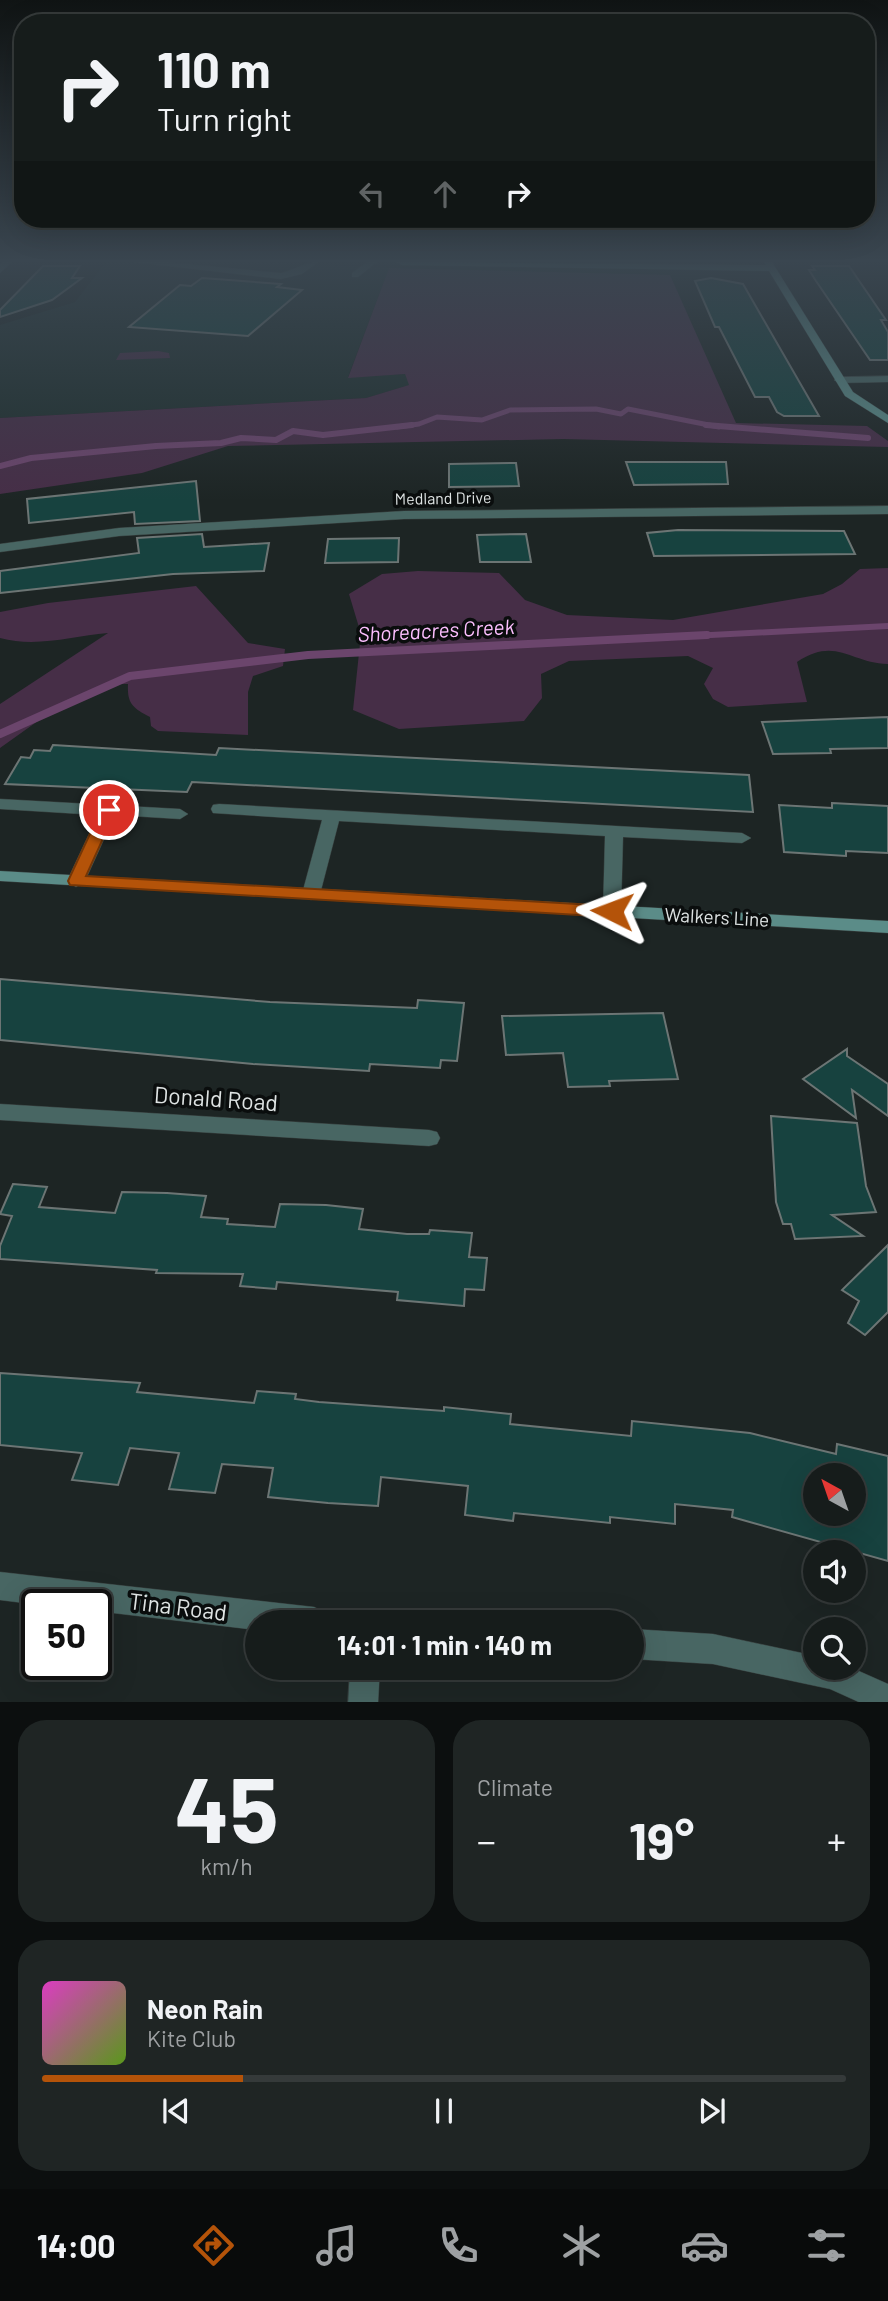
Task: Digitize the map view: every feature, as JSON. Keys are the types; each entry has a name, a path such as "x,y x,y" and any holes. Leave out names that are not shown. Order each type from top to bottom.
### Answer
{"street":[{"path":"816,341 849,394 888,420"},
{"path":"839,380 888,379"},
{"name":"Medland Drive","path":"0,548 119,532 404,515 888,510"},
{"path":"0,804 180,814"},
{"path":"219,808 742,838"},
{"path":"76,881 109,810"},
{"path":"311,894 332,815"},
{"path":"612,911 614,831"},
{"name":"Walkers Line","path":"0,876 888,927"},
{"name":"Donald Road","path":"0,1111 429,1138"},
{"name":"Tina Road","path":"0,1586 245,1614"},
{"path":"644,1645 713,1649 831,1674 888,1699"},
{"path":"363,1702 364,1680"}],"shaded area":[{"path":"0,341 361,341 348,377 405,374 410,385 366,398 0,418"},
{"path":"362,341 700,341 736,423 867,426 888,441 888,447 563,439 228,446 142,473 0,494 0,418 366,398 409,385 405,374 348,378"},
{"path":"120,353 169,353 170,358 116,360"},
{"path":"888,568 888,664 833,651 811,655 797,662 807,702 728,707 713,699 704,684 713,668 688,656 569,661 541,674 542,698 524,721 399,729 353,710 361,634 349,594 382,574 418,571 499,573 525,600 567,615 673,620 823,594 842,584 860,569"},
{"path":"196,586 248,643 285,649 283,666 253,676 248,692 248,735 158,731 151,726 150,717 132,705 128,684 105,684 66,701 0,748 0,704 108,633 41,642 14,641 0,638 0,612 48,603"}],"building":[{"path":"726,341 776,341 819,416 784,416 777,412 769,397 755,397"},
{"path":"857,341 888,341 888,360 870,360"},
{"path":"626,462 726,462 728,484 634,485"},
{"path":"516,463 519,486 449,487 449,464"},
{"path":"196,481 200,521 135,524 134,512 29,523 27,499"},
{"path":"678,530 844,531 855,554 654,556 647,533"},
{"path":"202,534 204,547 269,543 264,571 173,574 0,593 0,571 139,553 137,538"},
{"path":"526,534 531,562 480,562 477,535"},
{"path":"399,538 398,562 325,563 328,539"},
{"path":"888,717 888,748 830,749 831,753 773,754 762,722"},
{"path":"53,745 216,755 219,748 749,775 753,812 192,782 187,792 5,784 21,757 30,758 34,750 50,751"},
{"path":"832,803 888,806 888,853 846,851 846,856 784,852 779,805 832,808"},
{"path":"0,979 270,1002 417,1008 418,1000 464,1003 457,1061 441,1060 440,1068 370,1064 369,1071 253,1064 0,1040"},
{"path":"663,1013 678,1079 609,1081 610,1086 568,1087 563,1053 506,1055 502,1016"},
{"path":"847,1049 847,1056 888,1084 888,1116 852,1090 856,1118 803,1079"},
{"path":"771,1116 857,1123 866,1186 876,1212 832,1215 863,1236 795,1239 791,1224 783,1224 776,1202"},
{"path":"13,1184 47,1187 39,1207 115,1213 122,1192 167,1193 206,1196 201,1217 228,1219 227,1224 275,1227 280,1204 326,1205 363,1209 359,1229 407,1234 429,1234 430,1230 472,1233 469,1257 487,1258 484,1290 465,1289 464,1306 397,1300 398,1292 277,1282 276,1289 240,1286 243,1274 156,1273 157,1270 0,1259 0,1246 12,1216 0,1214"},
{"path":"888,1245 888,1312 865,1335 848,1323 859,1301 842,1290"},
{"path":"0,1373 140,1383 137,1392 254,1403 257,1391 296,1394 295,1399 319,1402 444,1411 444,1407 511,1414 510,1424 631,1436 632,1421 750,1433 836,1454 837,1444 888,1456 888,1561 866,1555 866,1540 814,1540 732,1517 733,1510 675,1504 675,1524 610,1517 610,1523 514,1513 513,1521 465,1515 468,1486 381,1477 378,1506 268,1497 273,1468 222,1464 215,1493 169,1489 179,1453 130,1448 118,1485 72,1480 82,1453 0,1445"}],"waterway":[{"name":"Shoreacres Creek","path":"410,425 437,417 482,420 510,410 596,409 621,414 628,409 711,425"},
{"name":"Shoreacres Creek","path":"0,466 31,458 156,446 221,443 241,438 276,440 293,431 323,435 410,425"},
{"name":"Shoreacres Creek","path":"397,427 410,425"},
{"name":"Shoreacres Creek","path":"706,425 711,425"},
{"name":"Shoreacres Creek","path":"711,425 868,438"},
{"name":"Shoreacres Creek","path":"711,425 719,427"},
{"name":"Shoreacres Creek","path":"672,637 888,626"},
{"name":"Shoreacres Creek","path":"0,734 130,676 308,655 707,635"}],"route":[{"path":"109,810 76,881 612,911"}]}
